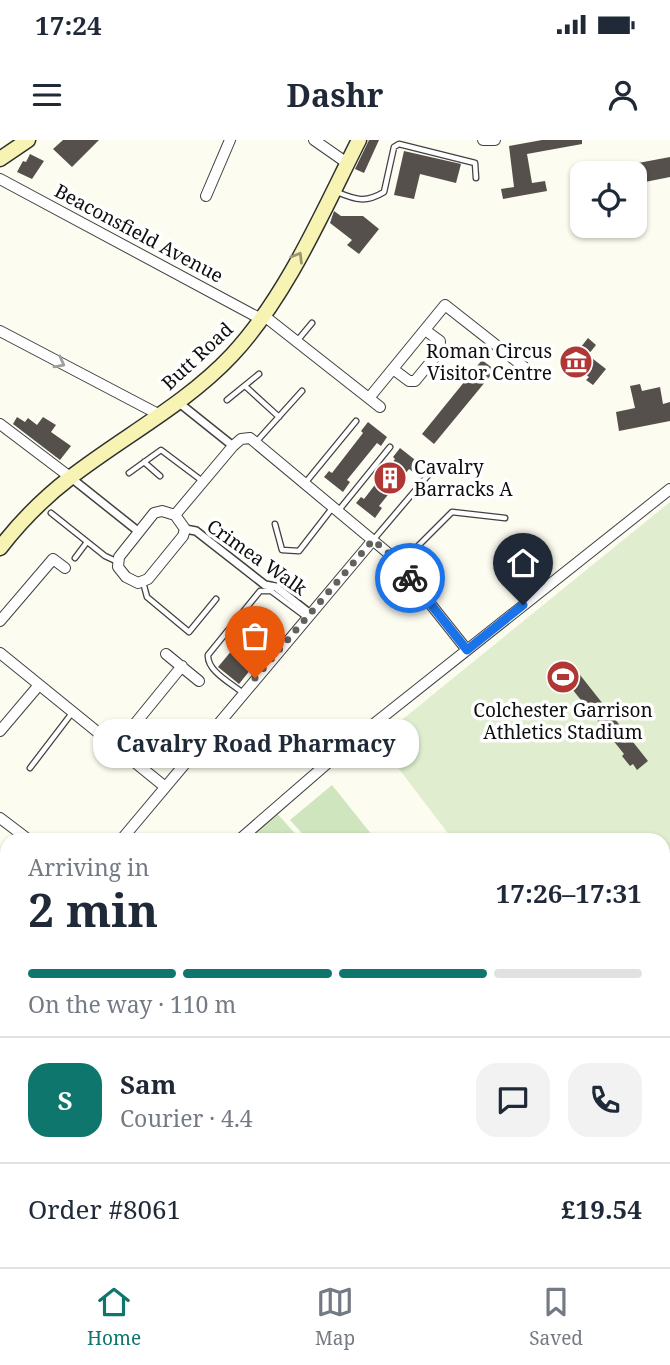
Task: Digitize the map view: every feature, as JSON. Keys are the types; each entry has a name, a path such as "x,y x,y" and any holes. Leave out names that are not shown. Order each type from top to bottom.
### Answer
{"main road":[{"path":"0,159 28,140"},
{"name":"Butt Road","path":"0,548 17,526 70,477 178,402 232,355 262,317 323,217 359,140"}],"street":[{"path":"206,196 230,140"},
{"path":"314,140 347,163"},
{"path":"483,140 495,140"},
{"name":"Beaconsfield Avenue","path":"0,179 262,317 380,407"},
{"path":"369,398 445,304 524,367"},
{"path":"393,369 407,380 415,381 439,352 440,341 425,330"},
{"path":"0,331 158,414"},
{"path":"178,402 233,446"},
{"path":"0,424 139,532"},
{"path":"175,514 233,446 241,439 250,438 306,482 399,565 467,650"},
{"path":"247,833 360,735 670,489"},
{"path":"162,510 175,514 185,529 183,536 148,579 138,583 126,577 118,567 118,562 139,532 154,513 162,510"},
{"name":"Crimea Walk","path":"185,529 196,531 265,585 276,587 308,615"},
{"path":"127,833 373,540"},
{"path":"0,621 53,559 65,568"},
{"path":"0,653 164,786"},
{"path":"166,654 199,681"},
{"path":"116,747 182,666"},
{"path":"0,731 38,685"},
{"path":"0,818 20,833"}],"lane":[{"path":"335,191 357,200 370,200 384,192 394,147 399,144 475,163 476,178"},
{"path":"296,342 312,323"},
{"path":"227,400 259,373"},
{"path":"245,386 279,417"},
{"path":"256,442 302,391"},
{"path":"306,482 356,421"},
{"path":"275,524 282,550 299,551 390,447"},
{"path":"129,473 161,450 202,481"},
{"path":"144,462 160,476"},
{"path":"373,540 430,473"},
{"path":"399,565 452,512 505,518"},
{"path":"51,513 87,542 118,562"},
{"path":"75,558 87,542"},
{"path":"143,581 147,597 189,632 216,599"},
{"path":"243,693 211,667 208,655 260,591 271,591 308,615"},
{"path":"30,768 73,712"}],"green space":[{"name":"Colchester Garrison Athletics Stadium","path":"670,502 670,833 448,833 377,740"},
{"path":"332,785 370,833 302,833 290,820"},
{"path":"273,809 295,833 245,833"}],"building":[{"path":"63,140 99,140 72,167 53,149"},
{"path":"369,140 379,140 364,173 355,169"},
{"path":"542,140 582,140 582,144 527,154 532,183 545,181 547,191 503,199 501,189 514,187 509,146"},
{"path":"404,151 461,164 456,183 420,174 414,199 394,195"},
{"path":"30,154 44,161 32,179 17,172"},
{"path":"670,157 670,177 647,182 647,161"},
{"path":"334,211 341,216 363,216 379,229 359,254 347,245 352,240 330,223"},
{"name":"Roman Circus Visitor Centre","path":"588,338 596,345 588,355 606,369 593,385 586,380 589,377 563,361 573,349 577,352"},
{"path":"482,360 495,370 434,444 422,434"},
{"path":"640,384 642,391 660,387 663,404 670,402 670,421 619,431 616,412 635,408 630,386"},
{"path":"17,417 25,422 28,418 37,425 43,417 56,425 51,432 71,446 60,460 13,424"},
{"path":"368,422 387,437 381,446 377,443 347,480 350,482 343,492 324,477 329,471 332,473 363,433 361,431"},
{"name":"Cavalry Barracks A","path":"400,448 419,463 413,472 409,469 396,485 398,487 393,493 391,491 379,506 382,508 375,518 356,503 361,497 364,499 395,459 393,457"},
{"path":"262,614 282,630 239,684 218,667"},
{"path":"573,666 648,761 637,770 633,764 630,766 608,734 606,736 598,727 600,724 561,675"}],"way so far":[{"path":"255,678 373,540 394,558 410,578"}],"place":[{"name":"Roman Circus Visitor Centre","path":"576,362"},
{"name":"Cavalry Barracks A","path":"390,478"},
{"name":"Colchester Garrison Athletics Stadium","path":"563,677"},
{"name":"Cavalry Road Pharmacy","path":"255,678"}],"route":[{"path":"410,578 467,650 523,605"}]}
